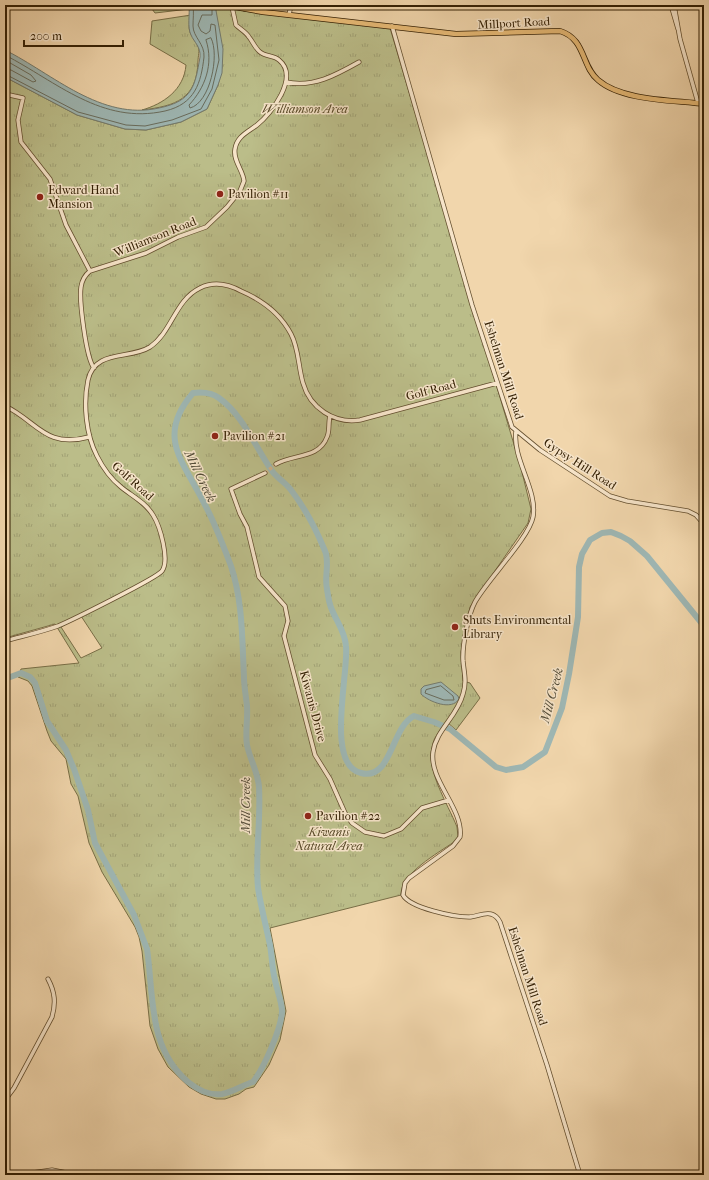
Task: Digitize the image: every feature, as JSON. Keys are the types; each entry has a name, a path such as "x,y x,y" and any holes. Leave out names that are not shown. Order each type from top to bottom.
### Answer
{"main road":[{"name":"Millport Road","path":"224,5 289,15 473,35 547,30 562,32 576,41 583,52 593,75 606,85 643,97 704,104"}],"street":[{"path":"258,11 259,5"},
{"path":"289,15 291,5"},
{"path":"673,5 672,15 678,30 698,103"},
{"path":"232,6 236,25 246,33 261,53 276,58 281,62 285,69 286,82 319,82 359,62"},
{"name":"Eshelman Mill Road","path":"392,26 472,305 510,423 516,432 515,441 533,505 532,519 520,540 471,608 463,656 465,678 464,692 459,708 439,735 433,752 433,759 438,776 460,825 460,837 453,846 409,878 405,883 403,895 409,902 420,907 468,917 491,914 497,917 500,922 547,1065 580,1175"},
{"name":"Williamson Road","path":"90,271 146,253 178,237 202,230 216,219 244,184 244,177 235,155 237,143 243,134 264,119 270,112 281,94 286,82"},
{"path":"5,94 23,98 18,120 21,142 50,179 66,225 90,271 83,279 80,295 89,352 94,368"},
{"name":"Golf Road","path":"5,640 60,625 146,582 157,576 163,569 162,536 153,514 143,503 122,488 107,474 97,457 89,437 87,392 89,376 94,368 107,358 147,349 160,337 181,306 192,294 206,286 226,285 262,302 283,321 291,334 297,349 302,382 306,393 314,403 330,416 349,421 360,420 497,383"},
{"path":"5,406 48,435 69,440 89,437"},
{"path":"276,464 310,454 320,448 328,436 330,416"},
{"name":"Gypsy Hill Road","path":"516,432 604,494 628,501 684,510 696,515 704,524"},
{"name":"Kiwanis Drive","path":"264,473 231,489 247,527 259,577 285,606 288,621 284,636 315,755 334,787 350,820 365,832 384,836 401,829 422,808 448,800"},
{"path":"5,1100 14,1088 52,1017 55,1007 54,992 48,979"},
{"path":"18,1175 52,1170 67,1173"}],"green space":[{"path":"149,5 189,5 189,9 155,13"},
{"path":"215,5 241,5 243,11 390,28 521,468 531,509 528,523 470,607 461,652 463,681 470,683 480,698 456,730 447,722 433,743 431,753 434,774 457,827 458,837 454,842 430,858 413,872 402,887 401,895 270,928 286,1011 280,1040 269,1065 254,1087 246,1089 239,1094 225,1099 216,1099 201,1094 189,1087 168,1067 158,1049 150,1026 142,951 139,937 135,927 102,872 89,843 78,796 71,784 66,759 51,741 32,686 28,681 18,677 21,669 79,663 55,624 5,638 5,77 77,115 125,129 146,130 181,122 207,109 218,85 222,67","holes":["81,616 102,648 81,658 61,627"]},
{"path":"191,15 189,26 190,31 199,50 197,74 194,84 189,92 174,103 142,110 165,100 177,89 184,74 186,65 150,44 152,21"}],"water":[{"path":"189,5 215,5 223,49 222,73 207,109 181,122 146,130 125,129 77,115 5,77 5,50 78,93 97,102 117,108 138,110 159,108 170,105 179,101 190,91 194,84 200,57 198,47 190,32"},
{"path":"441,682 458,696 459,699 456,703 446,705 440,704 429,700 421,694 421,689 424,686"}],"waterway":[{"name":"Mill Creek","path":"5,679 21,673 30,677 35,683 47,721 66,750 88,810 95,843 134,915 147,949 155,1021 159,1038 166,1054 175,1069 196,1088 204,1092 222,1094 253,1082 262,1068 279,1028 282,1008 274,976 270,945 258,888 257,863 259,787 246,740 247,706 244,684 238,593 231,566 219,534 182,462 177,449 175,436 176,423 182,409 193,393 206,393 216,396 228,405 242,423 272,471 289,487 301,504 322,543 326,556 326,584 329,603 342,632 346,646 341,717 341,736 344,754 350,766 361,773 371,773 379,769 390,752 400,731 406,722 414,716 450,729 496,767 506,770 523,767 545,752 562,708 569,674 578,617 579,567 582,554 590,540 602,533 611,532 621,536 630,541 647,556 704,626"},
{"name":"Mill Creek","path":"5,906 7,928 5,946"}],"tunnel":[{"path":"265,473 276,464"}],"place":[{"name":"Pavilion #11","path":"220,194"},
{"name":"Edward Hand Mansion","path":"40,197"},
{"name":"Pavilion #21","path":"215,436"},
{"name":"Shuts Environmental Library","path":"455,627"},
{"name":"Pavilion #22","path":"308,816"}],"park label":[{"name":"Williamson Area","path":"305,109"},
{"name":"Kiwanis Natural Area","path":"329,839"}]}
